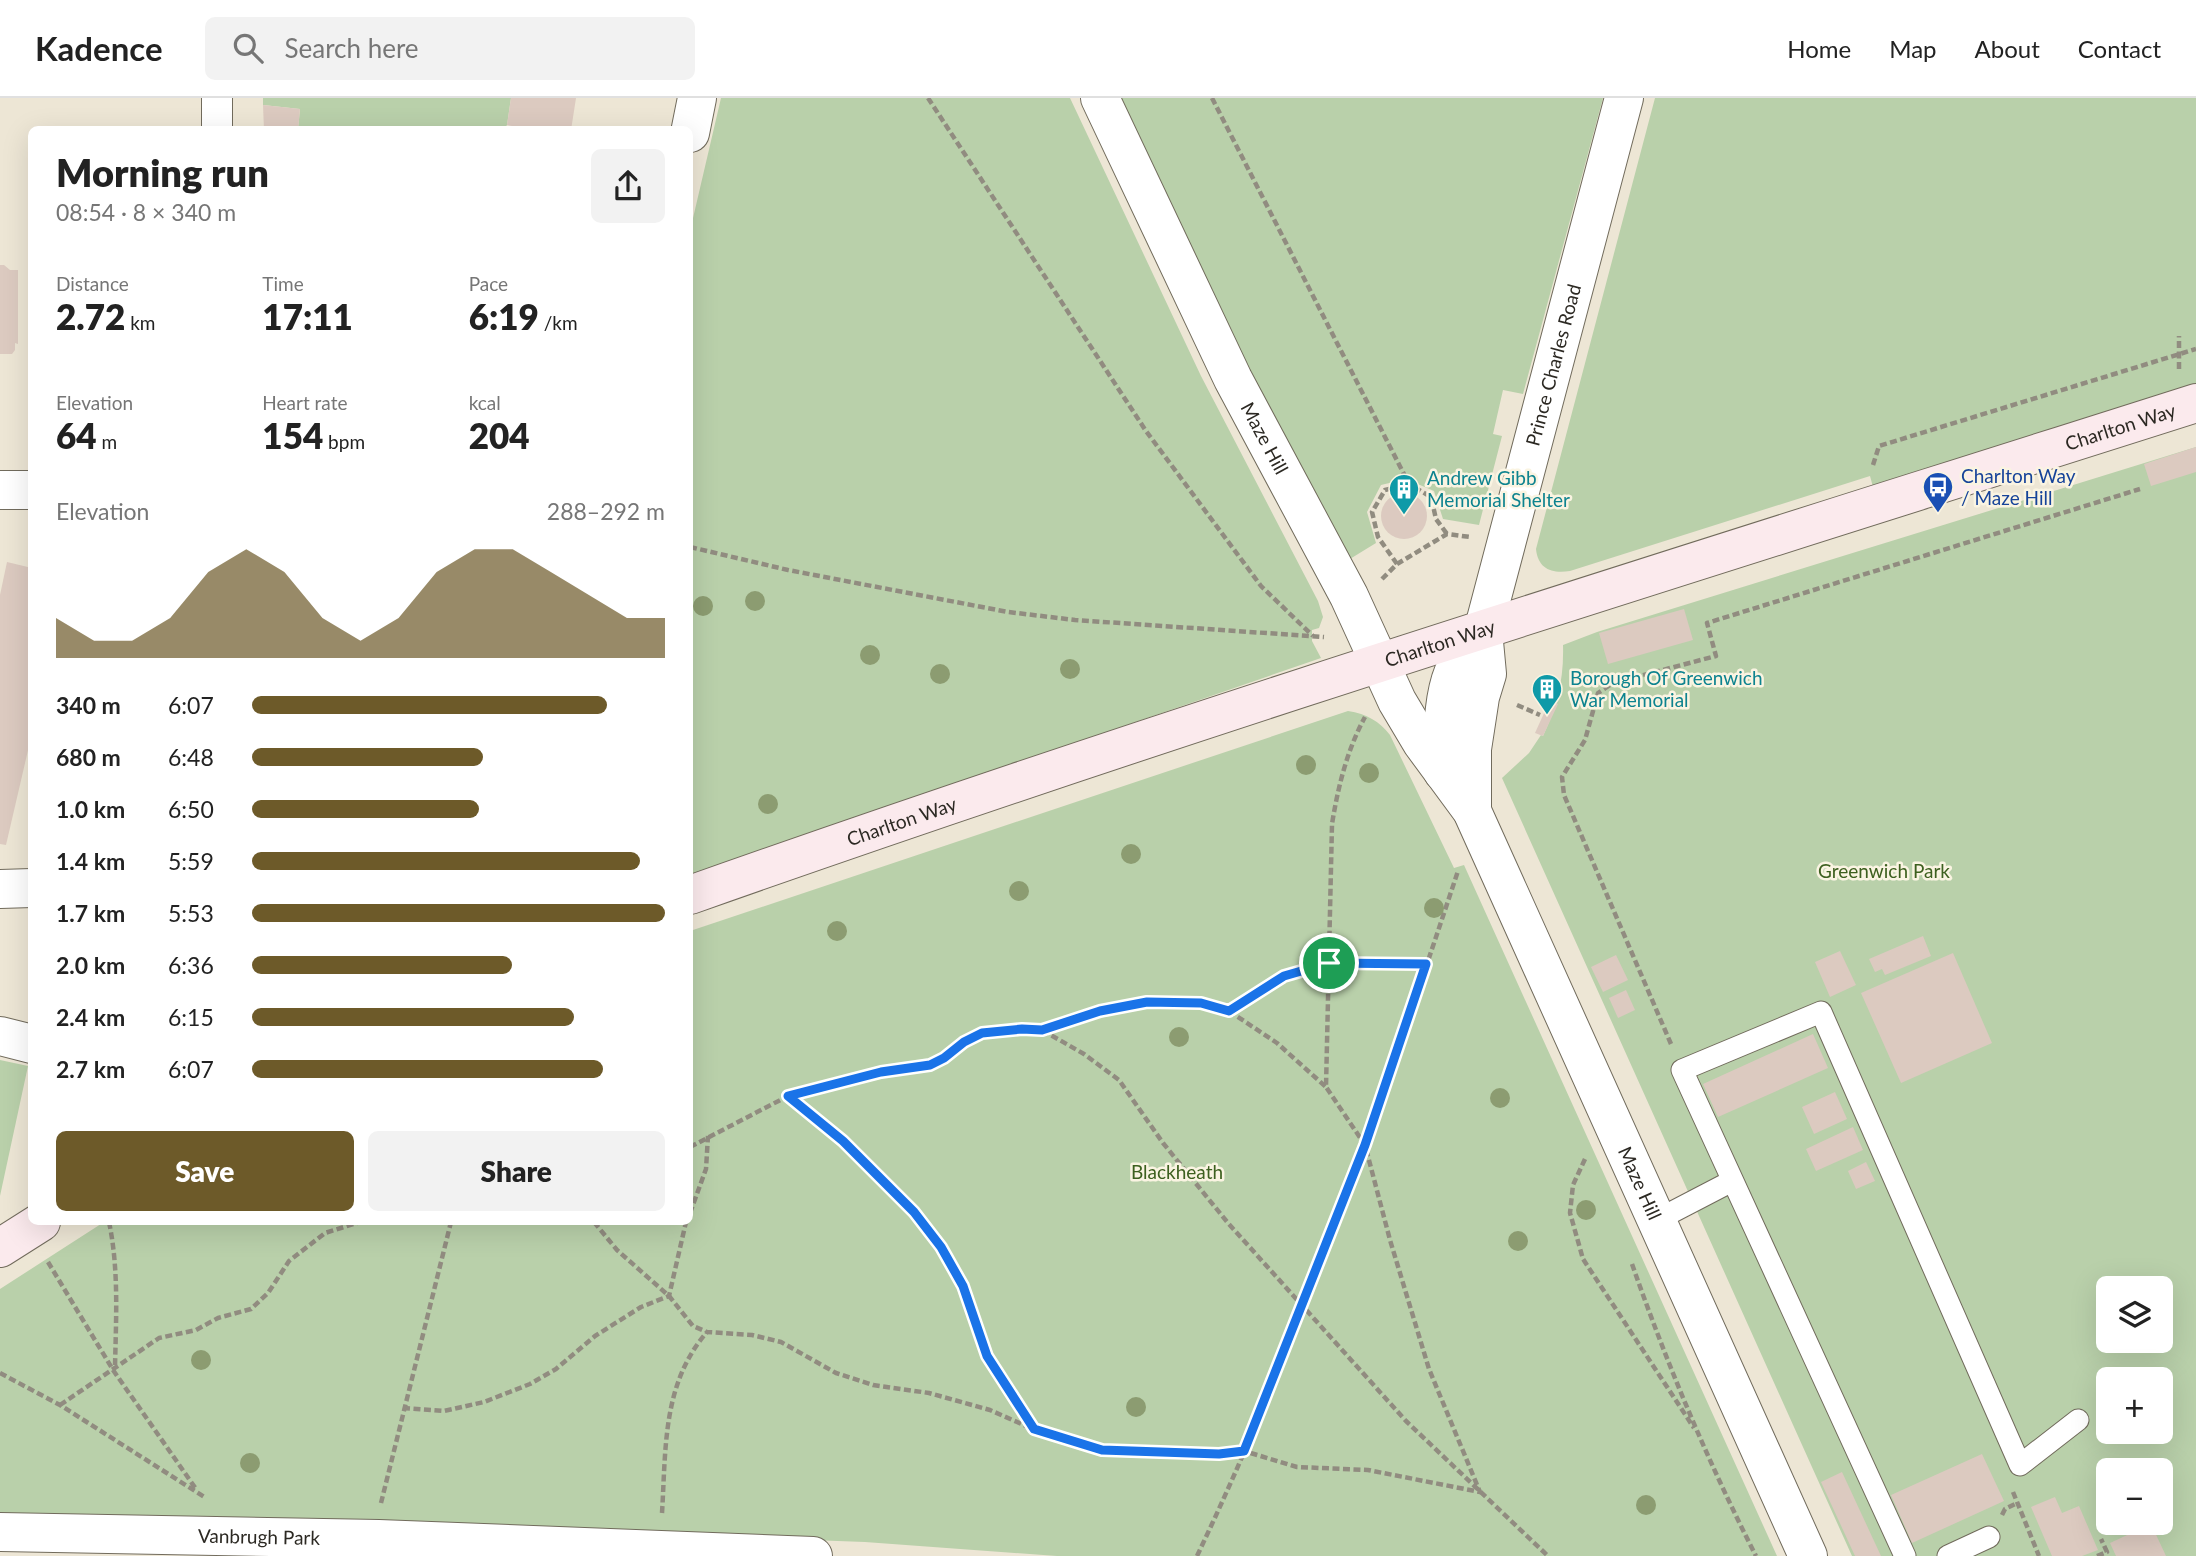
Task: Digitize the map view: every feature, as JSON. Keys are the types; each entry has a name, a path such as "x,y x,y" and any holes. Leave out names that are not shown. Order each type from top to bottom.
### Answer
{"main road":[{"name":"Charlton Way","path":"693,894 1002,787 2196,403"},
{"path":"0,1248 42,1236"}],"street":[{"path":"217,98 217,126"},
{"path":"692,126 698,98"},
{"name":"Maze Hill","path":"1100,98 1233,379 1349,596 1397,701 1472,811 1808,1556"},
{"name":"Prince Charles Road","path":"1483,631 1624,98"},
{"path":"1443,772 1442,738 1445,711 1455,669 1483,631"},
{"name":"Maze Hill","path":"1472,811 1472,749 1487,674 1483,631"},
{"path":"0,889 28,888"},
{"path":"0,1037 28,1043"},
{"name":"Vanbrugh Park","path":"0,1532 345,1548 660,1549 813,1556"}],"lane":[{"path":"1905,1556 1682,1070 1821,1012 2020,1465 2078,1420"},
{"path":"1657,1220 1732,1181"},
{"path":"1956,1554 1989,1537"}],"path":[{"path":"928,98 1146,431 1261,586 1312,636"},
{"path":"1212,98 1409,484 1431,497 1436,519 1447,534 1397,564 1377,585"},
{"path":"1871,470 1879,446 2196,349"},
{"path":"1397,564 1378,537 1372,512 1385,490 1409,484"},
{"path":"1682,1070 1564,795 1562,777 1585,740 1598,693 1613,683 1716,656 1707,623 2140,489"},
{"path":"693,548 814,575 1008,612 1075,620 1324,637"},
{"path":"1511,702 1540,715"},
{"path":"1326,1087 1332,824 1347,758 1370,708"},
{"path":"1197,1556 1244,1451 1303,1307 1365,1145 1459,867 1464,880"},
{"path":"1229,1011 1284,976 1329,963 1426,964"},
{"path":"693,1145 788,1096 881,1072 930,1065 982,1033 1042,1030 1100,1011 1147,1002 1201,1003 1229,1011 1277,1043 1326,1087 1365,1145 1429,1369 1480,1492"},
{"path":"1042,1030 1084,1054 1119,1080 1163,1143 1228,1223 1303,1307 1406,1421 1548,1556"},
{"path":"788,1096 843,1141 914,1212 941,1247 963,1286 987,1356 1034,1429"},
{"path":"693,1205 706,1169 708,1136"},
{"path":"1588,1167 1585,1159 1573,1185 1570,1213 1583,1259 1702,1439"},
{"path":"110,1225 116,1300 114,1369"},
{"path":"60,1405 159,1338 196,1330 218,1318 251,1309 268,1293 289,1261 325,1233 350,1225"},
{"path":"380,1514 403,1408 450,1225"},
{"path":"596,1225 617,1250 669,1296 693,1326 707,1332 752,1335 781,1342 836,1373 873,1385 929,1393 990,1410 1034,1429 1102,1450 1219,1454 1244,1451 1297,1467 1368,1470 1480,1492"},
{"path":"669,1296 685,1225"},
{"path":"42,1236 114,1369 199,1492"},
{"path":"1630,1259 1653,1325 1725,1493 1756,1556"},
{"path":"403,1408 444,1411 484,1402 530,1384 556,1369 595,1336 629,1314 669,1296"},
{"path":"660,1549 667,1420 678,1382 694,1347 707,1332"},
{"path":"0,1373 60,1405 208,1500"},
{"path":"2020,1512 2039,1556"},
{"path":"2097,1556 2107,1552 2101,1539"}],"green space":[{"path":"263,98 511,98 506,126 298,126 300,109 263,105"},
{"path":"721,98 1070,98 1201,376 1318,601 1323,617 1319,628 1312,630 1312,641 1321,658 693,875 693,218"},
{"path":"1118,98 1603,98 1523,394 1503,390 1493,434 1502,436 1479,525 1443,519 1434,491 1406,479 1381,485 1367,512 1376,543 1345,562 1290,456"},
{"path":"1655,98 2196,98 2196,385 1873,487 1870,476 1570,571 1557,572 1547,569 1537,556 1536,549"},
{"name":"Greenwich Park","path":"2196,447 2196,1556 1852,1556 1502,778 1529,753 1541,735 1543,736 1559,692 1563,645 1597,632"},
{"name":"Blackheath","path":"1348,711 1372,719 1390,735 1454,868 1464,865 1777,1556 1057,1556 865,1542 0,1514 0,1289 99,1225 693,1225 693,930"},
{"path":"0,1060 28,1066 0,1196"}],"building":[{"path":"511,98 576,98 572,126 507,125"},
{"path":"263,105 300,109 298,126 264,126"},
{"path":"0,265 10,270 18,270 18,344 15,343 12,354 0,354"},
{"path":"2196,447 2196,472 2151,486 2144,464"},
{"name":"Andrew Gibb Memorial Shelter","path":"1404,493 1421,499 1427,516 1421,533 1404,539 1387,533 1381,516 1387,499"},
{"path":"7,562 28,567 28,750 6,845 0,844 0,595"},
{"path":"1684,609 1693,640 1608,664 1599,633"},
{"name":"Borough Of Greenwich War Memorial","path":"1550,700 1558,704 1543,736 1535,733"},
{"path":"1923,936 1931,956 1885,975 1882,969 1875,972 1869,959"},
{"path":"1840,951 1856,985 1830,997 1815,962"},
{"path":"1953,953 1992,1043 1901,1083 1861,993"},
{"path":"1616,955 1628,980 1603,992 1591,967"},
{"path":"1626,990 1635,1010 1618,1018 1609,998"},
{"path":"1813,1034 1828,1068 1718,1117 1703,1084"},
{"path":"1835,1092 1847,1119 1814,1134 1802,1107"},
{"path":"1853,1127 1863,1150 1816,1171 1806,1149"},
{"path":"1866,1162 1875,1181 1856,1189 1848,1171"},
{"path":"1982,1454 2004,1501 1912,1543 1891,1495"},
{"path":"1842,1472 1881,1556 1855,1556 1821,1482"},
{"path":"2055,1497 2062,1513 2079,1506 2098,1550 2082,1556 2052,1556 2031,1507"},
{"path":"2127,1535 2156,1535 2166,1556 2116,1556 2110,1543"}],"place":[{"name":"Charlton Way / Maze Hill","path":"1938,514"},
{"name":"Andrew Gibb Memorial Shelter","path":"1404,516"},
{"name":"Borough Of Greenwich War Memorial","path":"1547,716"}],"route":[{"path":"1329,963 1426,964 1365,1145 1244,1451 1219,1454 1102,1450 1034,1429 987,1356 963,1286 941,1247 914,1212 843,1141 788,1096 881,1072 930,1065 982,1033 1042,1030 1100,1011 1147,1002 1201,1003 1229,1011 1284,976 1329,963"}]}
